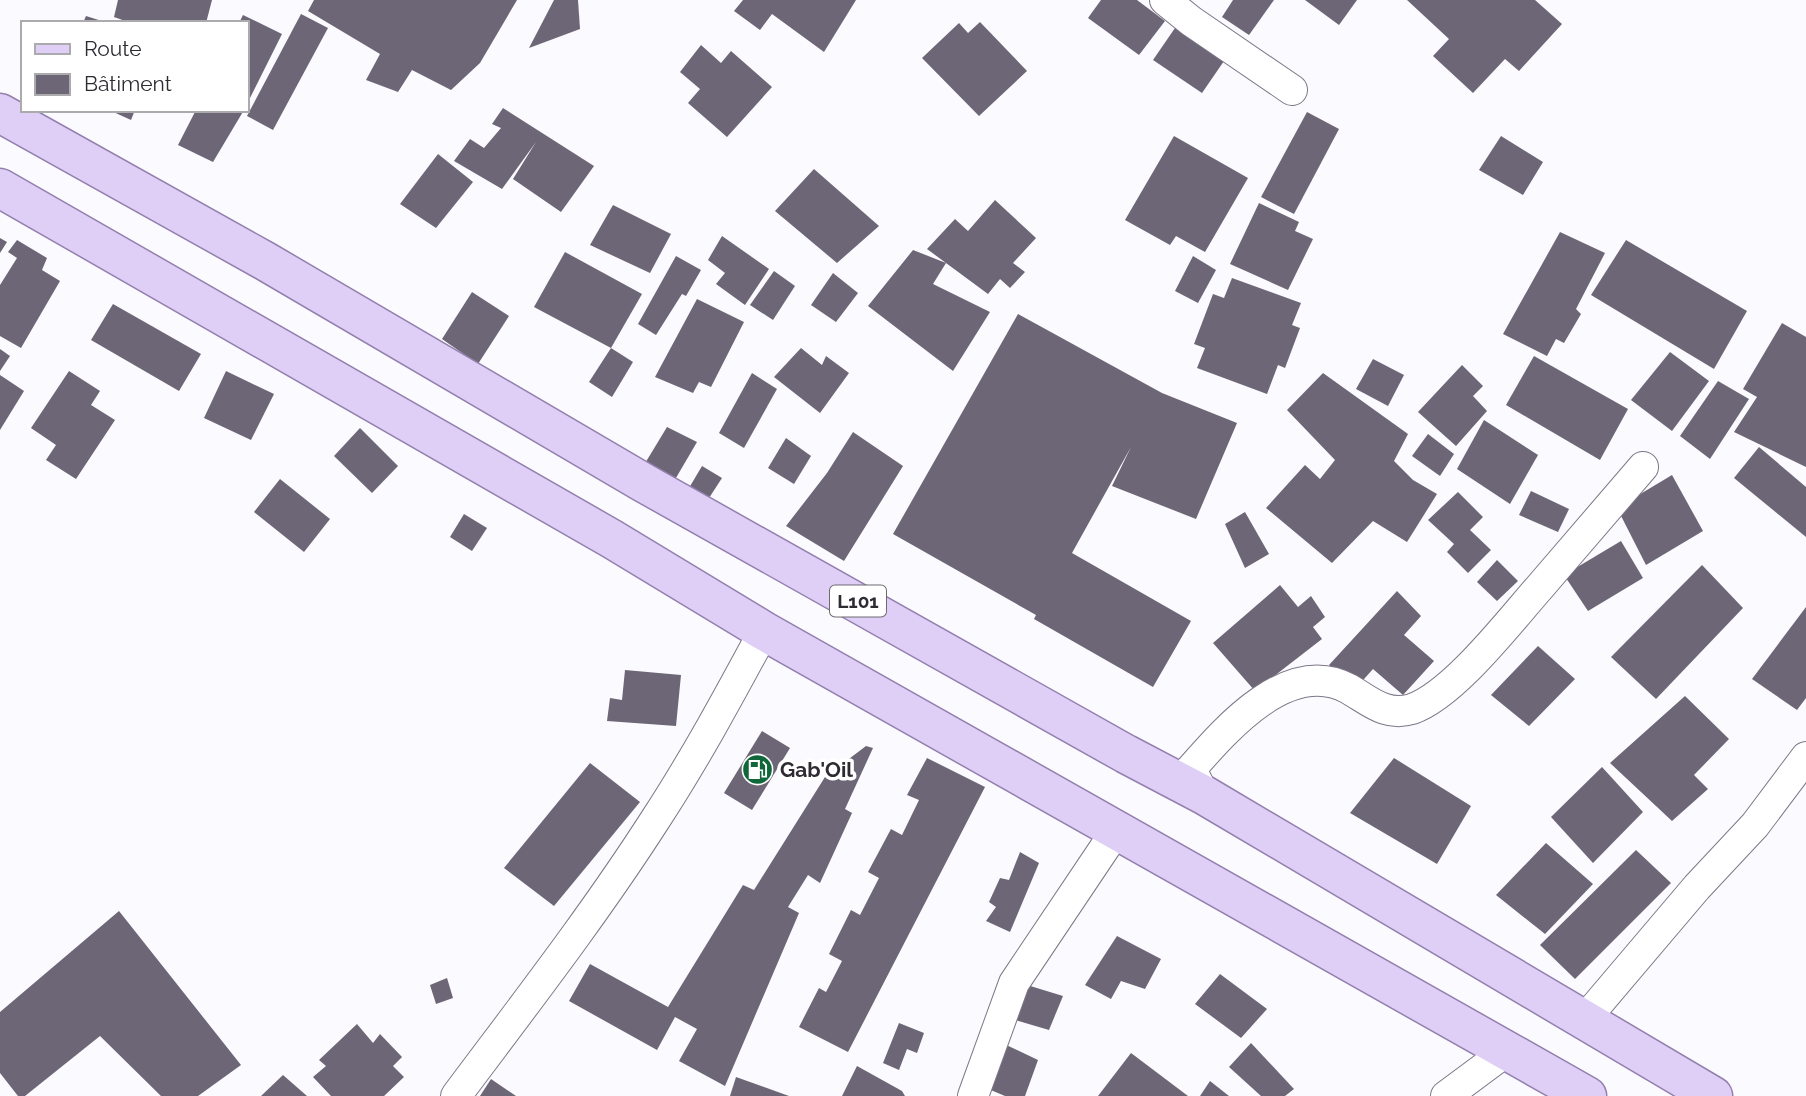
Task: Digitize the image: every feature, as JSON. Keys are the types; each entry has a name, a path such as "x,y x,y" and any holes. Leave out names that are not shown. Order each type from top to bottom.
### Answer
{"main road":[{"name":"L101","path":"0,113 289,274 644,483 1204,796 1713,1096"},
{"path":"0,188 432,435 764,631 1587,1096"}],"street":[{"path":"1165,0 1191,21 1292,90"},
{"path":"1204,796 1191,769 1234,722 1281,690 1303,681 1323,680 1347,688 1376,707 1394,712 1413,708 1444,690 1486,650 1643,467"},
{"path":"456,1096 525,1005 656,820 764,631"},
{"path":"1585,1019 1697,887 1755,825 1806,757"},
{"path":"973,1096 1014,984 1115,831"},
{"path":"1446,1096 1508,1050"}],"building":[{"path":"118,0 212,0 207,21 125,21 114,17"},
{"path":"314,0 517,0 480,63 451,90 412,70 398,92 366,80 380,54 308,11"},
{"path":"554,0 578,0 580,29 529,48"},
{"path":"743,0 856,0 824,52 772,14 760,30 734,11"},
{"path":"1101,0 1137,0 1165,21 1139,55 1088,18"},
{"path":"1233,0 1274,0 1249,35 1222,17"},
{"path":"1305,0 1357,0 1339,25"},
{"path":"1407,0 1535,0 1562,24 1519,71 1505,59 1473,93 1433,56 1449,39"},
{"path":"301,14 328,28 273,130 247,116"},
{"path":"243,15 282,34 248,102 248,21 240,21"},
{"path":"86,16 102,21 84,21"},
{"path":"980,22 1027,71 979,116 922,58 959,23 968,33"},
{"path":"1175,28 1224,61 1202,93 1153,60"},
{"path":"701,45 721,63 731,51 772,87 727,137 688,103 700,89 680,72"},
{"path":"503,108 594,166 561,212 513,179 536,142 502,189 454,161 470,139 484,148 501,128 492,124"},
{"path":"113,112 134,112 131,120"},
{"path":"195,112 243,112 213,162 178,145"},
{"path":"1307,112 1339,129 1294,214 1261,197"},
{"path":"1174,136 1248,178 1205,252 1176,236 1170,245 1125,220"},
{"path":"1501,136 1543,162 1523,195 1479,170"},
{"path":"438,154 473,182 436,228 400,204"},
{"path":"814,169 879,226 837,263 775,211"},
{"path":"995,200 1036,238 1013,263 1025,272 1010,288 1000,279 988,294 927,249 955,219 968,231"},
{"path":"1259,203 1299,222 1295,231 1313,239 1288,290 1230,264"},
{"path":"613,205 671,234 650,273 590,245"},
{"path":"1560,232 1605,253 1576,309 1581,314 1564,343 1556,339 1547,356 1503,334"},
{"path":"722,236 769,269 745,305 716,284 725,273 708,260"},
{"path":"0,238 7,242 0,253"},
{"path":"17,240 47,258 42,270 60,281 21,348 0,336 0,285 17,258 8,252"},
{"path":"1626,240 1747,311 1714,369 1591,295"},
{"path":"913,250 946,263 933,284 990,312 953,371 868,306"},
{"path":"565,252 642,294 611,348 534,307"},
{"path":"676,256 701,270 686,296 682,294 656,335 638,324"},
{"path":"1193,256 1216,270 1198,303 1175,291"},
{"path":"774,271 795,286 773,320 750,305"},
{"path":"833,273 858,293 836,322 811,305"},
{"path":"1232,278 1301,303 1292,325 1300,328 1285,368 1278,365 1267,394 1197,368 1205,348 1194,344 1213,294 1224,298"},
{"path":"472,292 509,316 478,364 442,339"},
{"path":"697,299 744,322 711,387 699,382 693,393 655,377"},
{"path":"113,304 201,354 179,391 91,340"},
{"path":"1018,314 1162,393 1237,423 1196,519 1112,486 1131,447 1072,553 1191,621 1153,687 1034,619 1036,615 893,534"},
{"path":"1782,323 1806,337 1806,467 1734,432 1757,397 1743,389"},
{"path":"611,348 633,362 612,397 589,382"},
{"path":"801,348 822,365 826,356 849,373 820,413 774,377"},
{"path":"0,349 10,356 0,371"},
{"path":"1670,352 1709,381 1672,431 1631,400"},
{"path":"1534,356 1628,409 1600,460 1506,405"},
{"path":"1373,359 1404,375 1388,406 1356,389"},
{"path":"1462,365 1483,386 1473,396 1487,411 1456,446 1418,412"},
{"path":"69,371 100,391 91,405 115,420 76,479 46,460 56,445 31,428"},
{"path":"226,371 274,394 251,440 204,418"},
{"path":"752,373 777,389 744,448 719,433"},
{"path":"1323,373 1408,434 1394,461 1413,480 1437,494 1407,542 1373,521 1332,563 1266,508 1305,465 1320,479 1335,460 1287,410"},
{"path":"0,375 24,391 0,430"},
{"path":"1718,381 1749,399 1710,459 1680,436"},
{"path":"1484,420 1538,455 1510,504 1457,469"},
{"path":"667,427 697,442 673,483 644,465"},
{"path":"360,428 398,466 372,493 334,456"},
{"path":"853,432 903,466 844,561 786,526 827,473"},
{"path":"1428,434 1454,454 1440,476 1412,456"},
{"path":"786,438 811,456 794,484 768,468"},
{"path":"1759,447 1806,487 1806,537 1734,478"},
{"path":"702,466 722,478 709,498 689,488"},
{"path":"1672,475 1703,531 1646,565 1617,508"},
{"path":"280,479 330,519 304,552 254,512"},
{"path":"1531,491 1569,509 1558,532 1519,515"},
{"path":"1458,492 1483,517 1470,530 1491,550 1468,573 1447,552 1454,544 1428,520"},
{"path":"1245,512 1269,554 1245,568 1225,524"},
{"path":"464,514 487,528 472,551 450,537"},
{"path":"1621,541 1643,578 1588,611 1564,575"},
{"path":"1497,560 1518,581 1497,601 1477,582"},
{"path":"1702,565 1743,608 1656,699 1611,657"},
{"path":"1280,585 1298,607 1311,596 1325,617 1313,627 1322,639 1255,691 1213,643"},
{"path":"1397,591 1421,616 1404,635 1434,661 1403,695 1373,669 1356,688 1329,665"},
{"path":"1806,607 1806,698 1797,710 1752,679"},
{"path":"1538,646 1575,679 1529,726 1491,695"},
{"path":"625,670 681,675 676,726 607,721 610,698 622,700"},
{"path":"1685,696 1729,739 1694,775 1708,789 1672,821 1610,763"},
{"path":"762,731 790,748 752,810 724,793"},
{"path":"866,746 873,748 845,809 852,813 820,883 808,875 788,907 799,913 725,1086 679,1061 697,1029 675,1017 657,1050 569,1001 590,964 668,1007 743,885 754,890 825,777"},
{"path":"927,758 985,787 848,1052 799,1027 819,988 826,992 842,961 829,954 851,910 860,915 879,878 868,872 891,829 902,835 919,800 907,795"},
{"path":"1394,758 1471,806 1437,864 1350,813"},
{"path":"590,763 640,802 554,906 504,868"},
{"path":"1602,767 1643,812 1593,863 1551,817"},
{"path":"1546,843 1593,884 1545,934 1496,895"},
{"path":"1636,850 1671,883 1575,979 1540,945"},
{"path":"1020,852 1039,863 1010,932 986,921 996,907 989,902 1000,878 1009,880"},
{"path":"119,911 241,1065 198,1096 161,1096 100,1036 25,1096 18,1096 0,1073 0,1012"},
{"path":"1117,936 1161,959 1145,989 1121,981 1111,999 1085,985"},
{"path":"1220,974 1267,1009 1241,1038 1195,1004"},
{"path":"447,978 453,998 436,1004 430,985"},
{"path":"1027,985 1063,996 1049,1030 1015,1020"},
{"path":"899,1023 924,1033 917,1053 907,1049 899,1070 883,1063"},
{"path":"357,1024 373,1043 380,1034 402,1057 393,1066 404,1077 384,1096 331,1096 313,1077 326,1066 319,1060"},
{"path":"1002,1043 1038,1060 1025,1096 1005,1096 986,1088"},
{"path":"1251,1043 1294,1089 1285,1096 1261,1096 1229,1067"},
{"path":"1131,1053 1188,1096 1098,1096"},
{"path":"857,1066 902,1091 905,1096 842,1096"},
{"path":"283,1075 307,1096 261,1096"},
{"path":"736,1077 789,1096 730,1096"},
{"path":"491,1079 516,1096 480,1096"},
{"path":"1210,1081 1229,1096 1200,1096"}],"place":[{"name":"Gab'Oil","path":"757,769"}]}
